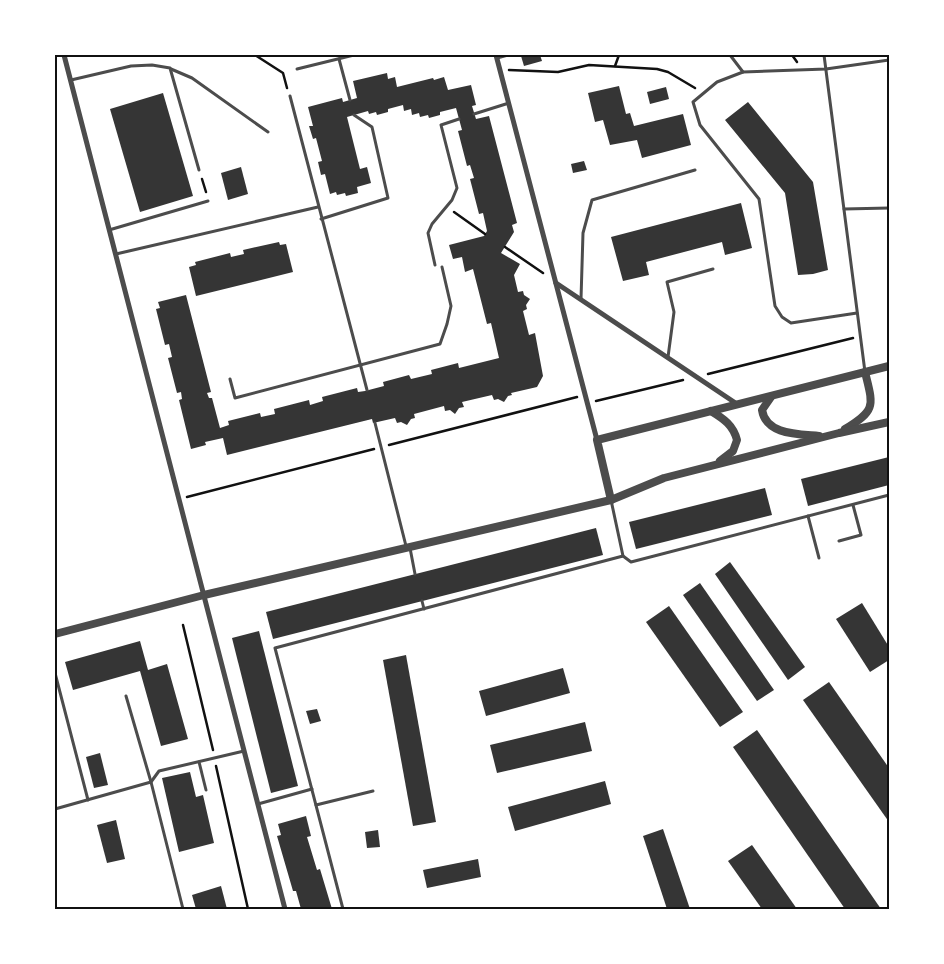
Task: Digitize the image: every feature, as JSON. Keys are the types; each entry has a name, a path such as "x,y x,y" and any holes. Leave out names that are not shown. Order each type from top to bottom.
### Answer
{"street":[{"path":"64,55 284,909"},
{"path":"496,57 588,403 611,500"},
{"path":"556,282 737,404"},
{"path":"597,440 889,366"},
{"path":"839,432 855,423 867,413 872,399 865,372"},
{"path":"770,397 762,410 763,418 769,425 793,434 823,437"},
{"path":"711,411 730,424 736,440 733,451 716,464"},
{"path":"55,634 204,595 611,500 664,478 839,432 889,422"}],"lane":[{"path":"296,69 354,55"},
{"path":"496,57 508,55"},
{"path":"730,55 743,72"},
{"path":"824,55 865,372"},
{"path":"339,59 350,100"},
{"path":"857,313 791,323 782,318 775,306 760,199 700,125 693,102 717,82 743,72 826,69 889,60"},
{"path":"71,80 131,66 152,64 170,68 192,78 268,132"},
{"path":"170,68 199,170"},
{"path":"290,96 367,390"},
{"path":"474,114 509,104"},
{"path":"321,219 388,198 372,127 354,114"},
{"path":"436,265 428,234 432,224 452,200 457,188 441,125 459,119"},
{"path":"581,299 583,233 592,200 696,170"},
{"path":"109,230 208,201"},
{"path":"116,254 318,207"},
{"path":"844,209 889,208"},
{"path":"230,380 235,398 440,344 451,306 442,267"},
{"path":"668,358 674,312 667,282 713,269"},
{"path":"375,423 415,574"},
{"path":"611,500 623,556 631,562 889,496"},
{"path":"839,541 861,535 853,505"},
{"path":"808,516 819,558"},
{"path":"344,909 275,648 623,556"},
{"path":"422,601 424,609"},
{"path":"55,673 88,800"},
{"path":"126,696 151,782 183,909"},
{"path":"55,809 151,782 159,771 244,752"},
{"path":"199,762 206,790"},
{"path":"257,804 312,789"},
{"path":"316,806 373,790"}],"path":[{"path":"255,55 283,73 290,96"},
{"path":"615,66 619,55"},
{"path":"500,70 558,72 589,65 658,69 676,76 703,94"},
{"path":"199,170 208,201"},
{"path":"446,207 485,234"},
{"path":"505,247 556,282"},
{"path":"588,403 860,336"}],"building":[{"path":"540,55 542,61 524,66 521,56"},
{"path":"387,73 388,79 395,77 397,87 444,77 448,90 471,85 476,105 472,106 476,119 489,116 517,223 512,225 514,232 501,253 520,264 514,275 518,292 523,291 524,295 530,299 526,305 527,309 523,311 529,335 535,333 543,376 537,387 511,393 512,395 508,396 504,402 498,399 494,400 492,395 462,402 464,407 459,408 455,414 450,410 445,411 444,406 414,414 415,418 411,419 407,425 401,422 397,423 395,418 373,423 372,419 227,455 223,438 205,442 206,445 191,449 179,400 182,399 181,392 177,393 168,358 172,357 169,344 165,345 156,309 160,308 158,302 186,295 211,392 207,393 209,398 212,398 220,428 229,425 228,421 260,413 261,417 275,414 274,409 309,400 310,405 323,401 322,397 357,388 358,392 365,391 384,386 383,382 409,375 411,379 432,374 431,370 458,363 459,368 499,358 491,323 487,324 473,269 465,272 462,257 453,259 449,245 484,236 487,231 483,213 479,214 470,179 474,178 470,165 467,166 458,131 462,130 456,108 440,112 440,115 429,118 428,115 420,117 419,113 412,115 411,109 404,111 403,105 388,109 388,112 377,115 376,112 369,114 368,111 347,117 360,169 367,167 371,183 357,187 358,193 346,196 345,193 337,195 336,192 330,194 325,174 321,175 318,162 322,161 316,138 313,139 309,126 313,126 308,107 342,98 343,102 357,98 353,81"},
{"path":"619,86 626,114 630,113 634,126 683,114 691,145 642,158 637,140 610,145 603,120 595,122 588,93"},
{"path":"666,87 669,99 650,104 647,92"},
{"path":"163,93 193,196 140,212 110,109"},
{"path":"748,102 813,182 828,270 798,275 785,193 725,120"},
{"path":"584,161 587,170 573,173 571,164"},
{"path":"241,167 248,194 228,200 221,173"},
{"path":"741,203 752,248 725,255 722,242 646,262 649,275 623,281 611,237"},
{"path":"279,242 280,245 286,244 293,272 196,296 189,267 196,265 195,262 230,253 231,257 244,254 243,250"},
{"path":"889,457 889,485 808,506 801,479"},
{"path":"765,488 772,515 636,549 629,522"},
{"path":"596,528 603,555 273,639 266,612"},
{"path":"730,562 805,667 788,680 715,574"},
{"path":"700,583 774,690 757,701 683,595"},
{"path":"862,603 889,647 889,660 870,672 836,619"},
{"path":"669,606 743,712 720,727 646,622"},
{"path":"259,631 298,786 271,793 232,638"},
{"path":"140,641 148,670 167,664 188,739 161,746 140,671 73,690 65,662"},
{"path":"406,655 436,822 413,826 383,660"},
{"path":"563,668 570,693 486,716 479,691"},
{"path":"829,682 889,768 889,822 803,700"},
{"path":"317,709 321,721 310,724 306,711"},
{"path":"585,722 592,751 497,773 490,745"},
{"path":"757,730 881,909 845,909 733,747"},
{"path":"100,753 108,785 94,788 86,757"},
{"path":"190,772 196,797 203,795 214,843 179,852 162,778"},
{"path":"605,781 611,804 515,831 508,807"},
{"path":"306,816 311,836 307,837 317,870 320,869 332,909 301,909 296,891 293,891 277,836 281,835 278,824"},
{"path":"116,820 125,859 107,863 97,825"},
{"path":"663,829 690,909 667,909 643,836"},
{"path":"378,830 380,847 367,848 365,832"},
{"path":"752,845 797,909 762,909 728,861"},
{"path":"478,859 481,877 427,888 423,870"},
{"path":"221,886 227,909 196,909 192,895"}]}
